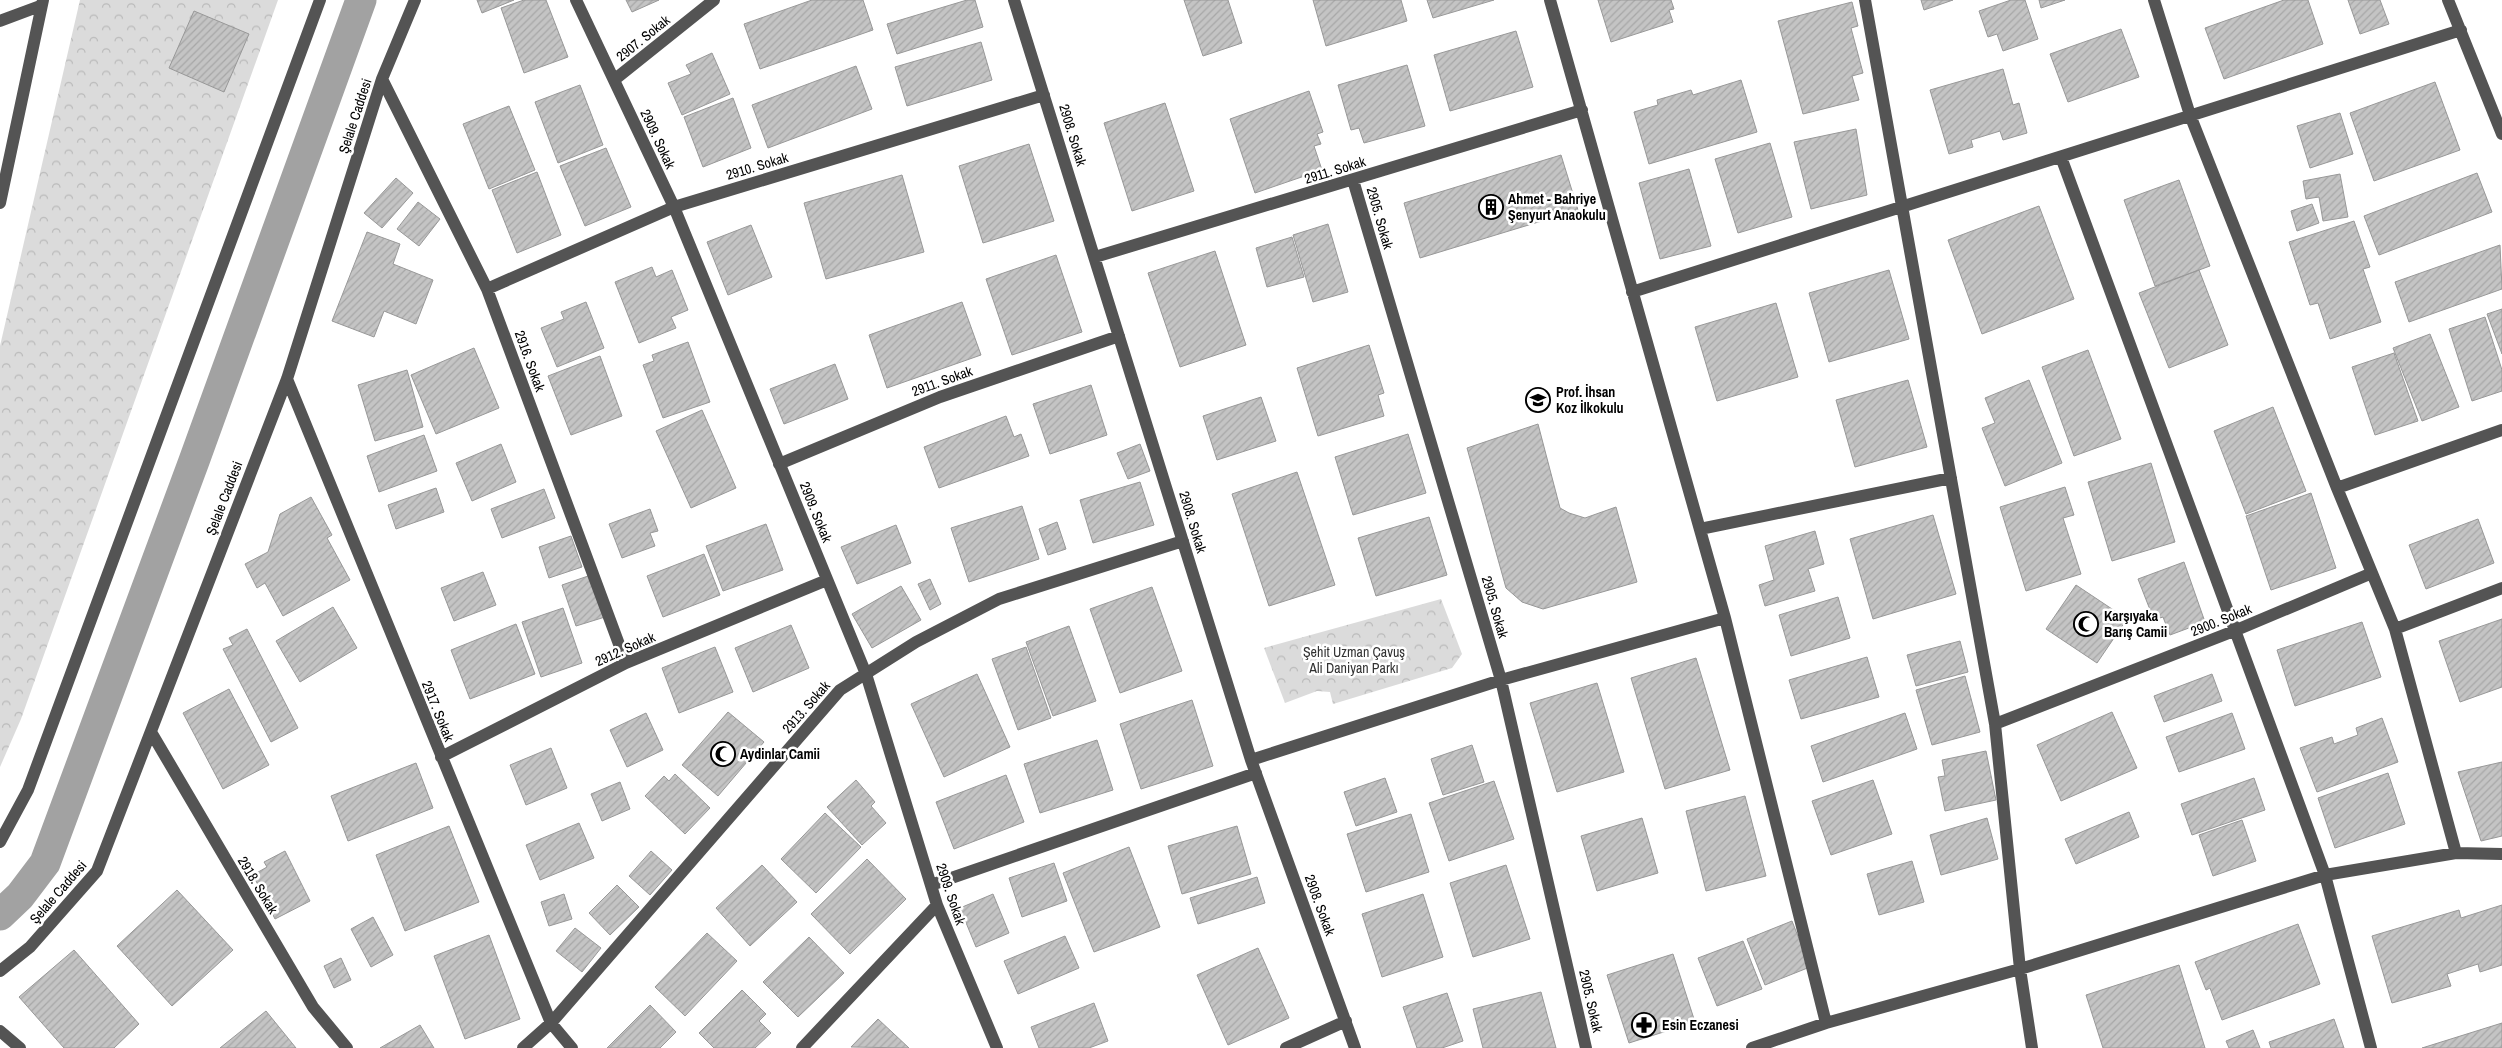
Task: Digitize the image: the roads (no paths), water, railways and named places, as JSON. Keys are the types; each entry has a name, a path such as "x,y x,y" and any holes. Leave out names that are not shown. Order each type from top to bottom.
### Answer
{"street":[{"path":"0,842 28,790 320,0"},
{"name":"Şelale Caddesi","path":"0,971 30,947 97,871 287,379 382,79 415,0"},
{"name":"2909. Sokak","path":"576,0 674,207 866,674 937,906 997,1048"},
{"name":"2907. Sokak","path":"614,80 714,0"},
{"name":"2908. Sokak","path":"1014,0 1252,760 1355,1048"},
{"path":"1550,0 1725,618 1826,1023"},
{"path":"1864,0 1995,724 2020,968 2032,1048"},
{"path":"2154,0 2190,115 2337,488 2395,629 2456,853"},
{"path":"2448,0 2502,134"},
{"path":"0,21 41,3"},
{"path":"0,204 41,3"},
{"path":"1632,292 2461,30"},
{"name":"2916. Sokak","path":"382,79 488,289 626,663"},
{"name":"2910. Sokak","path":"488,289 674,207 1044,95"},
{"name":"2911. Sokak","path":"1095,257 1582,110"},
{"path":"2061,157 2325,875 2371,1048"},
{"name":"2905. Sokak","path":"1353,180 1501,680 1586,1048"},
{"name":"2911. Sokak","path":"780,464 940,397 1120,336"},
{"name":"2917. Sokak","path":"287,379 551,1023 572,1048"},
{"path":"2337,488 2502,430"},
{"path":"1700,529 1951,478"},
{"name":"2913. Sokak","path":"523,1048 551,1023 840,690 916,642 1000,599 1183,541"},
{"name":"2900. Sokak","path":"1995,724 2234,631 2372,573"},
{"name":"2912. Sokak","path":"441,757 626,663 827,580"},
{"path":"2395,629 2502,588"},
{"path":"1252,760 1501,680 1725,618"},
{"name":"2918. Sokak","path":"151,732 313,1007 347,1048"},
{"path":"931,885 1256,772"},
{"path":"1752,1048 1826,1023 2020,968 2325,875 2456,853 2502,854"},
{"path":"802,1048 937,906"},
{"path":"1286,1048 1346,1021"},
{"path":"0,1031 20,1048"}],"waterway":[{"path":"0,915 20,896 45,863 194,461 361,0"}],"place":[{"name":"Ahmet - Bahriye Şenyurt Anaokulu","path":"1491,207"},
{"name":"Prof. İhsan Koz İlkokulu","path":"1538,400"},
{"name":"Karşıyaka Barış Camii","path":"2086,624"},
{"name":"Aydinlar Camii","path":"723,754"},
{"name":"Esin Eczanesi","path":"1644,1025"}],"park label":[{"name":"Şehit Uzman Çavuş Ali Daniyan Parkı","path":"1354,660"}]}
